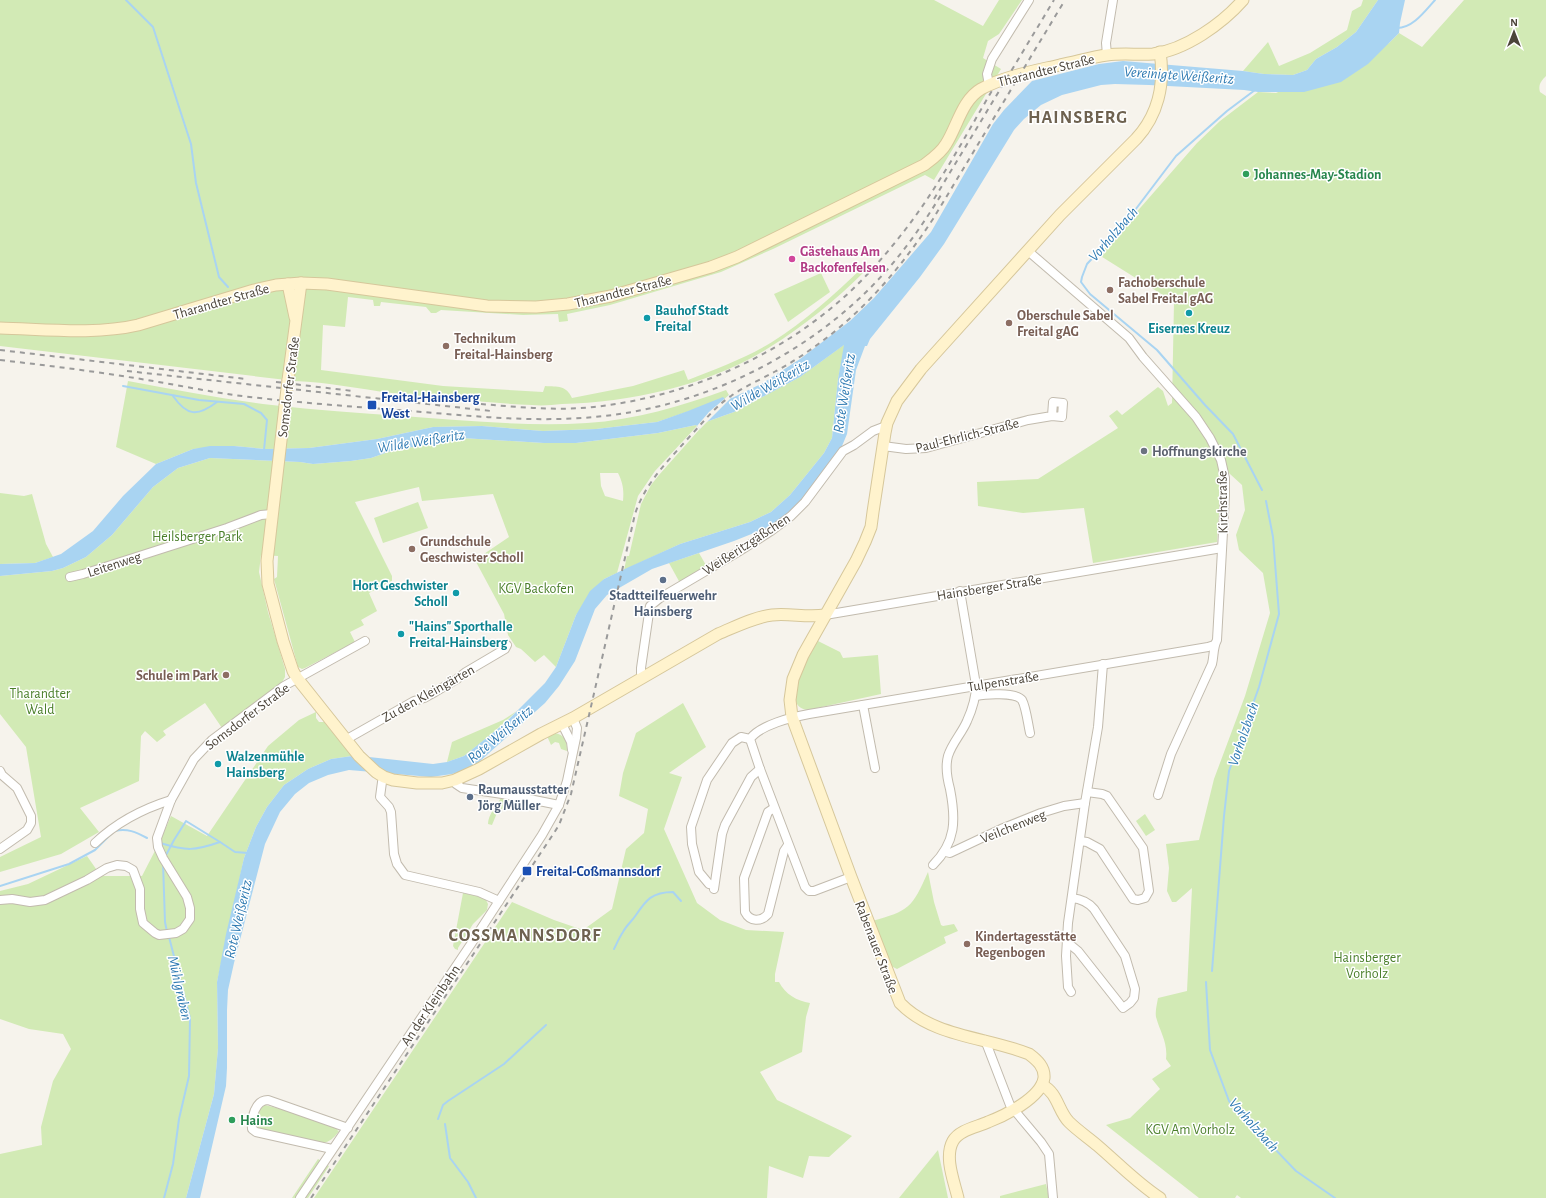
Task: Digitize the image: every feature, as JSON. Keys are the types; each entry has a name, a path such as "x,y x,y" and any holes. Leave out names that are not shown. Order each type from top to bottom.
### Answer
{"main road":[{"name":"Tharandter Straße","path":"0,328 118,330 245,292 269,286 301,283 328,284 466,304 500,307 536,307 594,300 711,267 737,257 924,165 934,158 946,145 972,97 981,89 989,85 1026,73 1107,55 1160,52 1179,45 1210,29 1232,12 1243,0"},
{"name":"Rabenauer Straße","path":"1042,1086 1044,1077 1043,1070 1040,1063 1035,1058 1022,1051 942,1029 923,1022 909,1013 900,1003 851,878 792,717 790,700 791,686 803,655 858,557 870,527 886,426 897,401 913,378 972,311 1060,215 1136,139 1146,127 1157,107 1162,66 1160,52"},
{"name":"Somsdorfer Straße","path":"297,678 293,671 283,641 268,584 267,561 295,319 301,283"},
{"name":"Somsdorfer Straße","path":"288,284 295,319"},
{"name":"Hainsberger Straße","path":"573,718 718,634 771,615 808,617 825,615"},
{"path":"297,678 359,756 380,775 417,783 442,783 455,780 474,772 536,736 573,718"},
{"path":"958,1198 949,1153 953,1141 958,1135 1014,1110 1038,1092 1042,1086 1047,1088 1056,1098 1069,1122 1160,1198"}],"street":[{"path":"989,85 987,74 992,59 1029,0"},
{"path":"1107,55 1106,43 1113,0"},
{"name":"Kirchstraße","path":"1028,251 1120,329 1196,417 1210,438 1221,460 1225,478 1217,640 1214,645 1215,650 1212,664 1171,754 1158,795"},
{"name":"Paul-Ehrlich-Straße","path":"883,446 906,449 926,448 1028,420 1052,416"},
{"name":"Weißeritzgäßchen","path":"643,677 641,668 650,606 660,598 771,531 791,516 816,488 843,451 873,431 886,426"},
{"name":"Leitenweg","path":"70,577 227,528 262,515 272,514"},
{"name":"Hainsberger Straße","path":"825,615 1222,548"},
{"path":"933,865 946,849 952,832 954,820 947,777 948,756 967,721 976,696 976,685 960,591"},
{"path":"297,678 365,641"},
{"name":"Tulpenstraße","path":"750,739 758,731 792,717 1214,645"},
{"name":"Zu den Kleingärten","path":"347,740 414,701 424,698 457,679 505,649 507,646"},
{"path":"1071,992 1068,987 1066,956 1067,942 1085,803 1098,727 1103,664"},
{"name":"Somsdorfer Straße","path":"0,900 12,899 30,902 45,900 87,880 107,868 116,865 126,866 133,870 140,889 140,909 143,923 155,933 164,935 176,934 183,929 190,919 190,908 187,897 165,861 158,847 157,838 171,800 194,759 205,747 264,700 297,678"},
{"path":"976,696 1006,694 1018,696 1023,705 1030,733"},
{"path":"863,705 875,768"},
{"name":"An der Kleinbahn","path":"300,1198 542,835 559,805 567,781 577,728 573,718"},
{"name":"An der Kleinbahn","path":"562,724 571,742 573,753"},
{"path":"760,769 750,777 722,834 714,887 709,884 699,872 692,844 691,827 707,780 732,742 741,737 750,739 774,808 805,887 809,891 814,891 851,878"},
{"path":"0,771 2,775 17,788 31,816 32,823 27,830 0,849"},
{"path":"380,775 382,782 380,797 389,807 391,812 394,854 397,864 405,874 479,892 499,901"},
{"path":"455,780 456,784 462,788 559,805"},
{"path":"1080,841 1087,842 1100,849 1133,899 1138,900 1145,898 1149,892 1149,884 1143,848 1107,796 1087,792"},
{"path":"95,843 108,830 126,818 171,800"},
{"name":"Veilchenweg","path":"946,849 946,852 950,853 1001,829 1041,813 1064,806 1085,803"},
{"path":"774,808 768,812 744,878 745,912 747,916 752,919 759,920 765,918 768,914 784,851 788,845"},
{"path":"1067,942 1078,951 1123,1008 1130,1003 1134,998 1135,989 1125,956 1089,903 1080,899 1072,898"},
{"path":"985,1040 1010,1105 1041,1142 1049,1154 1054,1198"},
{"path":"332,1149 256,1132 252,1129 252,1124 257,1104 261,1101 268,1100 348,1128"}],"green space":[{"path":"0,0 934,0 983,26 999,0 1022,0 999,34 988,41 983,58 1001,69 934,180 925,175 773,249 721,272 610,305 567,314 568,321 559,322 558,314 523,315 441,310 436,313 431,313 426,307 381,302 380,306 374,306 373,300 348,297 345,327 323,325 321,370 443,386 543,392 545,386 558,387 567,391 572,398 633,386 684,370 688,380 731,363 762,348 784,334 819,307 862,268 865,271 843,292 795,330 770,347 722,372 670,389 616,400 589,403 540,405 392,393 319,383 0,346"},
{"path":"1363,0 1378,0 1356,32 1337,47 1316,59 1307,70 1293,75 1264,74 1243,71 1268,42 1279,66 1310,53 1347,30 1352,11 1361,6"},
{"name":"Hainsberger Vorholz","path":"1464,0 1546,0 1546,76 1541,81 1539,87 1540,92 1546,96 1546,1198 1241,1198 1237,1195 1235,1198 1199,1198 1106,1125 1130,1118 1160,1089 1152,1079 1171,1066 1166,1059 1166,1047 1156,1017 1156,1010 1158,998 1187,991 1192,888 1176,902 1172,902 1167,891 1169,868 1166,844 1199,840 1214,779 1245,696 1270,613 1263,573 1239,550 1236,535 1245,510 1242,485 1218,463 1220,499 1217,542 1093,563 1084,508 1023,513 978,506 977,482 1038,479 1118,428 1109,416 1117,410 1122,415 1158,387 1163,391 1168,406 1172,403 1174,302 1099,255 1197,143 1220,121 1258,92 1276,93 1389,43 1399,33 1422,47"},
{"path":"821,273 830,292 788,322 774,294"},
{"path":"845,344 838,379 832,438 824,453 790,495 771,512 750,522 680,544 624,570 627,556 629,556 641,504 651,485 706,422 734,412 800,377"},
{"path":"128,381 254,403 288,407 518,424 587,423 623,419 675,407 726,390 729,395 725,399 657,422 596,429 543,431 482,426 433,427 377,439 309,448 266,449 234,446 193,449 156,464 116,447"},
{"path":"697,426 655,471 638,496 617,573 604,579 576,615 556,667 544,655 535,662 521,649 516,647 508,635 504,614 475,560 509,537 493,494 422,501 419,487 355,502 392,576 392,581 369,593 377,611 361,620 364,625 350,632 355,642 305,668 302,669 298,667 274,579 277,577 278,556 261,555 259,572 268,612 285,669 285,677 281,684 222,728 205,703 163,731 166,735 157,742 145,731 141,736 139,781 80,808 99,832 61,854 0,872 0,857 41,837 26,747 0,714 0,576 52,571 63,568 86,557 112,535 153,487 178,468 210,458 300,462 313,464 371,458 391,451 462,438 544,443 576,443 658,433","holes":["600,473 618,473 623,487 623,501 605,496 601,486"]},
{"path":"0,493 24,496 32,494 46,544 53,557 35,563 0,564"},
{"path":"418,502 428,528 383,543 374,518"},
{"path":"699,553 707,567 680,583 669,563"},
{"path":"818,641 840,652 843,658 878,655 881,694 808,710 799,706 796,699 796,690 799,678"},
{"path":"683,703 706,747 669,773 682,777 664,829 697,903 720,920 746,930 784,932 775,974 775,982 779,982 792,996 801,1001 810,1003 806,1017 802,1052 760,1072 777,1100 852,1136 829,1157 809,1156 803,1178 769,1166 767,1198 314,1198 512,902 554,920 583,930 612,909 626,849 644,833 648,809 619,796 623,773 636,733"},
{"path":"517,711 464,756 447,762 452,742 503,720"},
{"path":"316,712 316,718 319,722 324,722 352,756 331,759 308,769 284,785 267,807 256,827 244,858 217,982 218,1048 214,1094 186,1198 0,1198 0,1154 42,1145 41,1127 53,1081 71,1049 63,1034 29,1029 0,1019 0,891 28,884 87,856 101,876 142,876 171,816 207,836 268,746 299,720"},
{"path":"554,733 561,735 565,739 567,751 561,749 559,743 555,742 551,745 547,736"},
{"path":"501,798 514,800 497,813 492,825 488,824 491,814"},
{"path":"1145,814 1155,830 1146,836 1136,821"},
{"path":"928,872 934,902 941,925 954,924 958,931 944,937 946,943 897,969 889,965 872,921 902,911 908,906 918,893"},
{"path":"463,893 482,897 488,904 487,910 473,924 458,950 453,946"},
{"path":"265,1105 292,1112 338,1129 337,1130 339,1131 332,1139 322,1143 259,1129 256,1124 260,1108"},
{"path":"938,1150 948,1198 899,1198"},
{"path":"318,1159 329,1166 308,1198 292,1198"},
{"path":"1046,1184 1049,1198 1000,1198 1000,1196"}],"water":[{"path":"1378,0 1405,0 1399,33 1368,64 1341,82 1304,92 1258,92 1149,85 1101,85 1062,95 1041,105 1024,119 1014,130 944,244 920,277 870,339 867,346 865,346 856,370 847,434 842,446 826,471 798,506 776,523 764,529 734,541 652,569 607,595 595,609 575,661 559,686 545,703 479,762 462,771 431,777 349,770 328,775 309,783 295,794 280,812 265,844 228,990 226,1086 200,1198 186,1198 214,1094 218,1048 217,982 226,934 244,858 256,827 267,807 284,785 308,769 331,759 352,756 433,764 447,762 464,756 505,723 545,683 556,667 576,615 590,591 604,579 680,544 750,522 771,512 790,495 824,453 832,438 838,379 844,345 800,377 734,412 706,422 700,429 696,425 658,433 576,443 544,443 462,438 391,451 371,458 313,464 300,462 210,458 178,468 153,487 112,535 86,557 63,568 52,571 0,576 0,564 35,563 61,554 93,531 123,496 156,464 193,449 210,446 234,446 266,449 309,448 377,439 433,427 482,426 543,431 596,429 657,422 723,397 725,399 729,395 732,398 763,383 800,359 850,321 874,298 931,232 993,124 1004,110 1032,81 1099,64 1123,61 1264,74 1293,75 1307,70 1316,59 1337,47 1356,32"}],"pier":[{"path":"729,395 731,398 700,429 697,426 709,412"}],"waterway":[{"path":"126,0 153,27 191,144 196,183 219,277 228,287"},
{"name":"Mühlgraben","path":"1397,28 1413,22 1423,14 1435,0"},
{"name":"Vorholzbach","path":"1255,90 1227,111 1176,156 1126,222 1087,264 1081,282 1090,294 1157,350 1205,405 1233,434 1262,490"},
{"path":"123,386 199,400 244,404 261,413 267,420 264,450"},
{"path":"173,396 178,403 188,411 193,412 204,410 217,402"},
{"name":"Vorholzbach","path":"1212,971 1229,771 1259,687 1279,614 1273,537 1266,501"},
{"name":"Mühlgraben","path":"165,857 186,821 220,842"},
{"path":"115,831 131,831 147,838"},
{"path":"0,886 69,864 95,850 111,834"},
{"path":"160,843 190,849 220,842 235,852 248,853"},
{"name":"Mühlgraben","path":"163,863 165,922 167,932"},
{"path":"614,949 620,936 650,898 660,893 673,892 681,901"},
{"name":"Mühlgraben","path":"164,1198 173,1164 179,1119 189,1076 190,1018 169,937"},
{"name":"Vorholzbach","path":"1206,982 1210,1050 1229,1101 1296,1171 1335,1198"},
{"path":"438,1119 443,1105 504,1064 546,1025"},
{"path":"445,1124 450,1158 468,1182 476,1198"}],"railway":[{"path":"934,199 1054,0"},
{"path":"311,1198 559,825 571,794 635,514 645,491 659,471 720,404 742,389 790,363 823,341 859,310 886,282 933,219 1065,0"},
{"path":"481,404 566,409 594,407 666,393 701,382 735,368 768,351 799,332 829,310 856,286 874,268 896,242 938,182 993,89"},
{"path":"0,360 112,374 208,391 275,400 521,419 570,419 633,412 672,403 747,375 782,356 816,334 847,309 876,282 894,262 911,240 941,195"},
{"path":"0,350 246,379"},
{"path":"127,371 491,411"},
{"path":"276,382 353,391"}],"place":[{"name":"Johannes-May-Stadion","path":"1246,174"},
{"name":"Gästehaus Am Backofenfelsen","path":"792,259"},
{"name":"Fachoberschule Sabel Freital gAG","path":"1110,290"},
{"name":"Eisernes Kreuz","path":"1189,313"},
{"name":"Bauhof Stadt Freital","path":"647,318"},
{"name":"Oberschule Sabel Freital gAG","path":"1009,323"},
{"name":"Technikum Freital-Hainsberg","path":"446,346"},
{"name":"Freital-Hainsberg West","path":"372,405"},
{"name":"Hoffnungskirche","path":"1144,451"},
{"name":"Grundschule Geschwister Scholl","path":"412,549"},
{"name":"Stadtteilfeuerwehr Hainsberg","path":"663,580"},
{"name":"Hort Geschwister Scholl","path":"456,593"},
{"name":"\"Hains\" Sporthalle Freital-Hainsberg","path":"401,634"},
{"name":"Schule im Park","path":"226,675"},
{"name":"Walzenmühle Hainsberg","path":"218,764"},
{"name":"Raumausstatter Jörg Müller","path":"470,797"},
{"name":"Freital-Coßmannsdorf","path":"527,871"},
{"name":"Kindertagesstätte Regenbogen","path":"967,944"},
{"name":"Hains","path":"232,1120"}],"district":[{"name":"HAINSBERG","path":"1078,117"},
{"name":"COSSMANNSDORF","path":"525,935"}],"water label":[{"name":"Vereinigte Weißeritz","path":"1179,75"},
{"name":"Wilde Weißeritz","path":"770,385"},
{"name":"Rote Weißeritz","path":"844,393"},
{"name":"Wilde Weißeritz","path":"421,441"},
{"name":"Rote Weißeritz","path":"500,734"},
{"name":"Rote Weißeritz","path":"238,919"}],"park label":[{"name":"Heilsberger Park","path":"197,536"},
{"name":"KGV Backofen","path":"536,588"},
{"name":"Tharandter Wald","path":"40,702"},
{"name":"KGV Am Vorholz","path":"1190,1129"}]}
